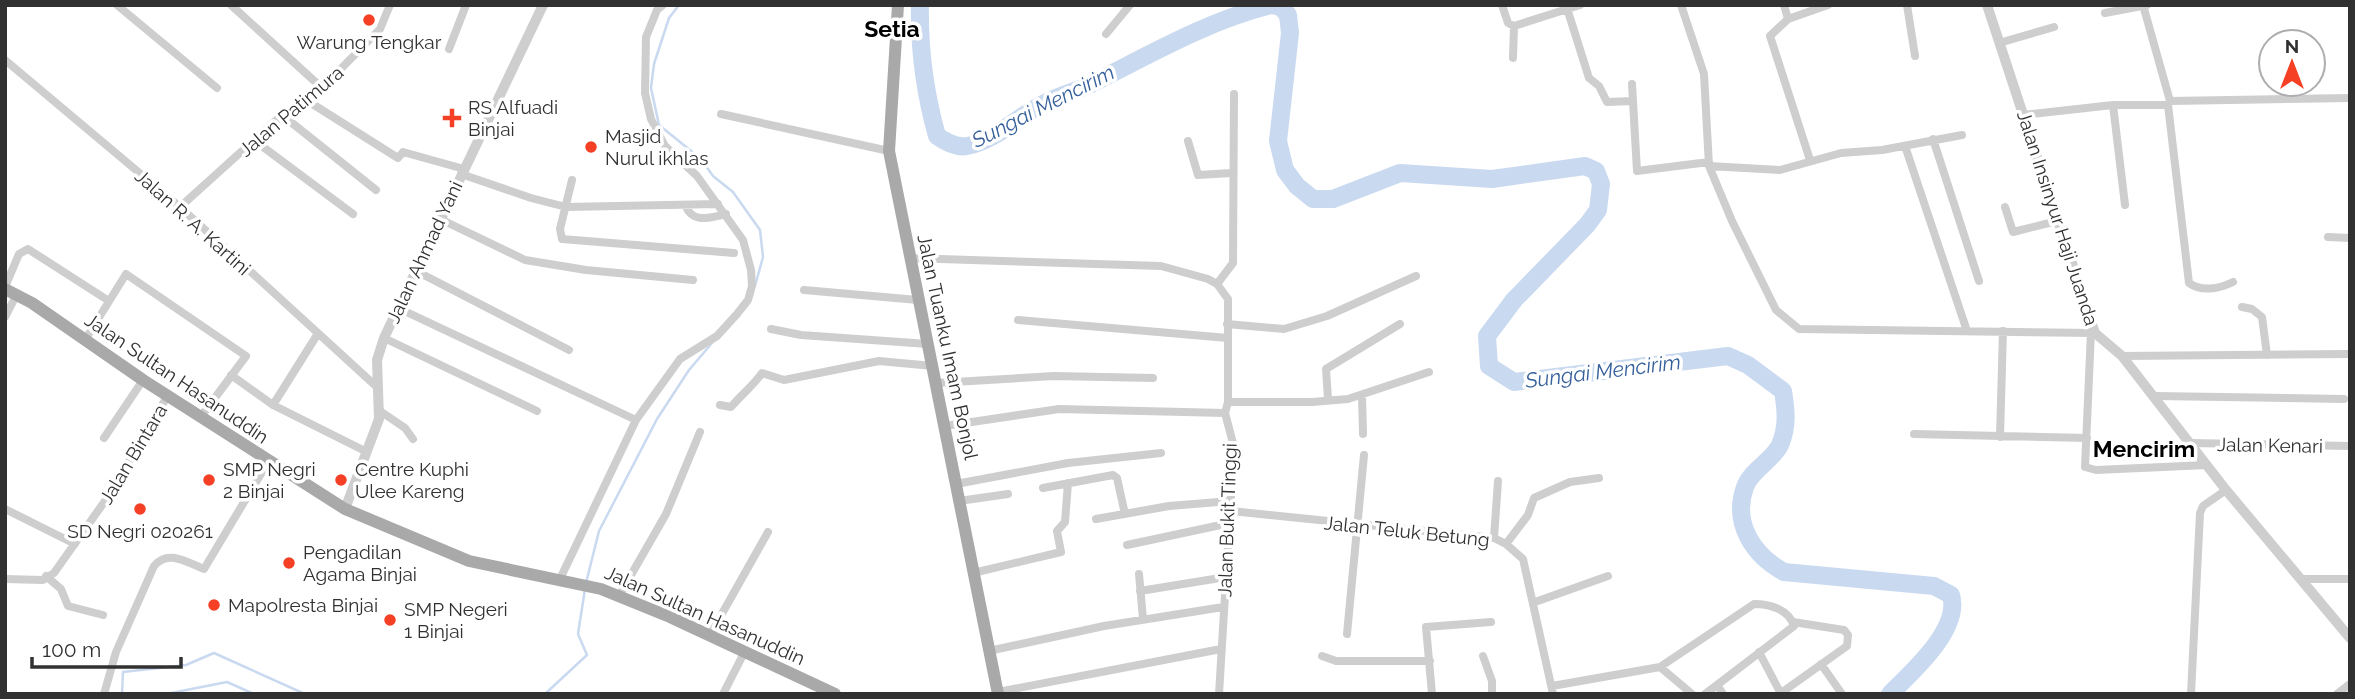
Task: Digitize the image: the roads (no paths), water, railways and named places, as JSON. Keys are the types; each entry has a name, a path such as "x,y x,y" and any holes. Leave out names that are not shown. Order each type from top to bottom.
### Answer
{"main road":[{"name":"Jalan Tuanku Imam Bonjol","path":"898,5 889,151 998,693"},
{"name":"Jalan Sultan Hasanuddin","path":"9,290 200,418 345,509 469,561 601,589 710,635 835,694"}],"street":[{"path":"117,5 217,88"},
{"path":"232,5 322,88"},
{"name":"Jalan Patimura","path":"180,207 282,115 322,88 373,38 390,5"},
{"path":"449,49 466,5"},
{"name":"Jalan Ahmad Yani","path":"345,509 380,411 377,360 384,338 543,5"},
{"path":"565,580 636,420 680,359 717,336 748,300 751,270 743,240 697,177 665,146 651,119 645,93 646,37 657,10 663,5"},
{"path":"1106,34 1130,5"},
{"path":"1502,5 1508,23 1514,26 1580,5"},
{"path":"1681,5 1703,74 1709,164 1732,221 1776,310 1799,329 2093,332 2084,461 2090,469 2207,465"},
{"path":"1784,5 1788,19"},
{"path":"1810,160 1770,36 1788,19 1828,5"},
{"path":"1907,5 1915,56"},
{"name":"Jalan Insinyur Haji Juanda","path":"1987,5 2093,332 2122,356 2227,490 2350,638"},
{"path":"2105,13 2144,6 2169,103 2189,283 2200,288 2224,286 2233,282"},
{"path":"1567,7 1589,78 1599,86 1607,102 1633,101"},
{"path":"1513,58 1514,26"},
{"path":"1999,43 2054,27"},
{"name":"Jalan R. A. Kartini","path":"5,60 180,207 378,388"},
{"path":"1632,84 1637,171 1709,164 1780,170 1810,160 1962,135"},
{"path":"1217,284 1233,262 1231,173 1234,94"},
{"path":"2024,115 2113,105 2350,98"},
{"path":"303,99 398,158 403,152 566,207 718,204"},
{"path":"2113,105 2125,205"},
{"path":"721,114 889,151"},
{"path":"282,115 376,190"},
{"path":"1933,139 1979,281"},
{"path":"1188,141 1198,175 1231,173"},
{"path":"255,142 353,214"},
{"path":"1905,146 1967,331"},
{"path":"572,180 560,229 562,239 734,253"},
{"path":"685,205 689,214 697,218 726,214"},
{"path":"2005,207 2013,232 2057,221"},
{"path":"440,219 525,260 586,270 693,279"},
{"path":"2328,237 2350,238"},
{"path":"5,317 19,254 28,249 109,300"},
{"path":"909,258 1161,266 1217,284 1228,299 1228,402 1225,413 1059,409 945,426"},
{"path":"416,271 569,350"},
{"path":"85,340 126,274 246,356 200,418"},
{"path":"1227,324 1284,329 1327,316 1416,276"},
{"path":"804,290 918,300"},
{"path":"2242,307 2252,309 2262,317 2267,355"},
{"path":"398,308 636,420"},
{"path":"1018,320 1228,338"},
{"path":"1328,399 1326,369 1401,324"},
{"path":"771,329 801,335 928,344"},
{"path":"2000,437 2003,331"},
{"path":"273,405 317,335"},
{"path":"384,338 537,411"},
{"path":"2122,356 2350,354"},
{"path":"720,405 731,407 744,392 754,387 762,373 784,380 879,361 933,366"},
{"path":"972,369 972,379"},
{"path":"1228,402 1312,402 1362,396 1429,372"},
{"path":"231,375 273,405 367,452"},
{"path":"937,383 1054,376 1153,378"},
{"path":"104,438 143,380"},
{"name":"Jalan Bintara","path":"46,576 54,573 112,491 167,395"},
{"path":"1362,396 1363,434"},
{"path":"2155,396 2344,399"},
{"path":"380,411 405,428 414,439"},
{"name":"Jalan Bukit Tinggi","path":"1219,694 1234,447 1225,413"},
{"path":"619,596 666,514 700,432"},
{"path":"1914,434 2087,438"},
{"name":"Jalan Kenari","path":"2190,443 2350,446"},
{"path":"956,484 1068,463 1161,453"},
{"path":"1347,634 1364,455"},
{"path":"104,694 116,652 155,566 168,555 204,569 268,462"},
{"path":"1043,488 1116,476 1125,514"},
{"path":"1506,544 1528,515 1534,498 1570,482 1599,478"},
{"path":"1494,538 1498,481"},
{"path":"973,573 1061,552 1058,530 1065,522 1068,483"},
{"path":"2191,694 2200,513 2203,506 2227,490"},
{"path":"959,501 1008,494"},
{"name":"Jalan Teluk Betung","path":"1096,519 1125,514 1231,506 1356,526 1494,538 1506,544 1523,559 1535,601 1552,690"},
{"path":"5,509 75,544"},
{"path":"1127,545 1230,523"},
{"path":"710,635 768,532"},
{"path":"1139,574 1143,619"},
{"path":"5,579 43,580 46,576 61,589 68,606 103,615"},
{"path":"1535,601 1608,576"},
{"path":"1140,591 1226,577"},
{"path":"2301,579 2350,579"},
{"path":"1552,690 1660,667 1746,606 1762,604 1775,608 1793,622 1839,629 1847,633 1847,646 1781,694 1759,652"},
{"path":"989,651 1143,619 1223,607"},
{"path":"1432,694 1426,627 1491,622"},
{"path":"1705,694 1794,625 1793,622"},
{"path":"998,693 1221,649"},
{"path":"723,694 744,653"},
{"path":"1322,656 1336,661 1430,660"},
{"path":"1483,656 1492,681 1492,694"},
{"path":"1821,664 1842,694"},
{"path":"1660,667 1692,694"},
{"path":"2337,694 2350,684"},
{"path":"1717,685 1723,694"}],"waterway":[{"path":"679,5 669,18 654,64 651,88 659,125 701,159 713,176 733,192 760,230 763,257 755,286"},
{"name":"Sungai Mencirim","path":"920,5 924,71 937,136 959,146 987,139 1041,105 1091,84 1179,40 1224,20 1271,5"},
{"name":"Sungai Mencirim","path":"1272,5 1281,7 1288,15 1290,33 1278,141 1285,170 1297,186 1313,199 1333,199 1400,173 1492,179 1585,166 1596,171 1601,184 1598,210 1587,225 1514,300 1487,336 1489,366 1514,382 1728,356 1748,365 1783,391 1786,418 1780,445 1748,481 1742,500 1743,525 1748,537 1763,557 1784,572 1934,586 1951,595 1949,622 1942,635 1922,662 1890,694"},
{"path":"586,583 599,531 657,419 689,370 712,343"},
{"path":"545,694 587,655 578,634 585,589"},
{"path":"122,694 123,672 186,665 214,653 305,694"},
{"path":"166,694 227,682 254,694"}],"place":[{"name":"Warung Tengkar","path":"369,20"},
{"name":"RS Alfuadi Binjai","path":"452,118"},
{"name":"Masjid Nurul ikhlas","path":"591,147"},
{"name":"SMP Negri 2 Binjai","path":"209,480"},
{"name":"Centre Kuphi Ulee Kareng","path":"341,480"},
{"name":"SD Negri 020261","path":"140,509"},
{"name":"Pengadilan Agama Binjai","path":"289,563"},
{"name":"Mapolresta Binjai","path":"214,605"},
{"name":"SMP Negeri 1 Binjai","path":"390,620"}],"district":[{"name":"Setia","path":"892,28"},
{"name":"Mencirim","path":"2144,448"}]}
